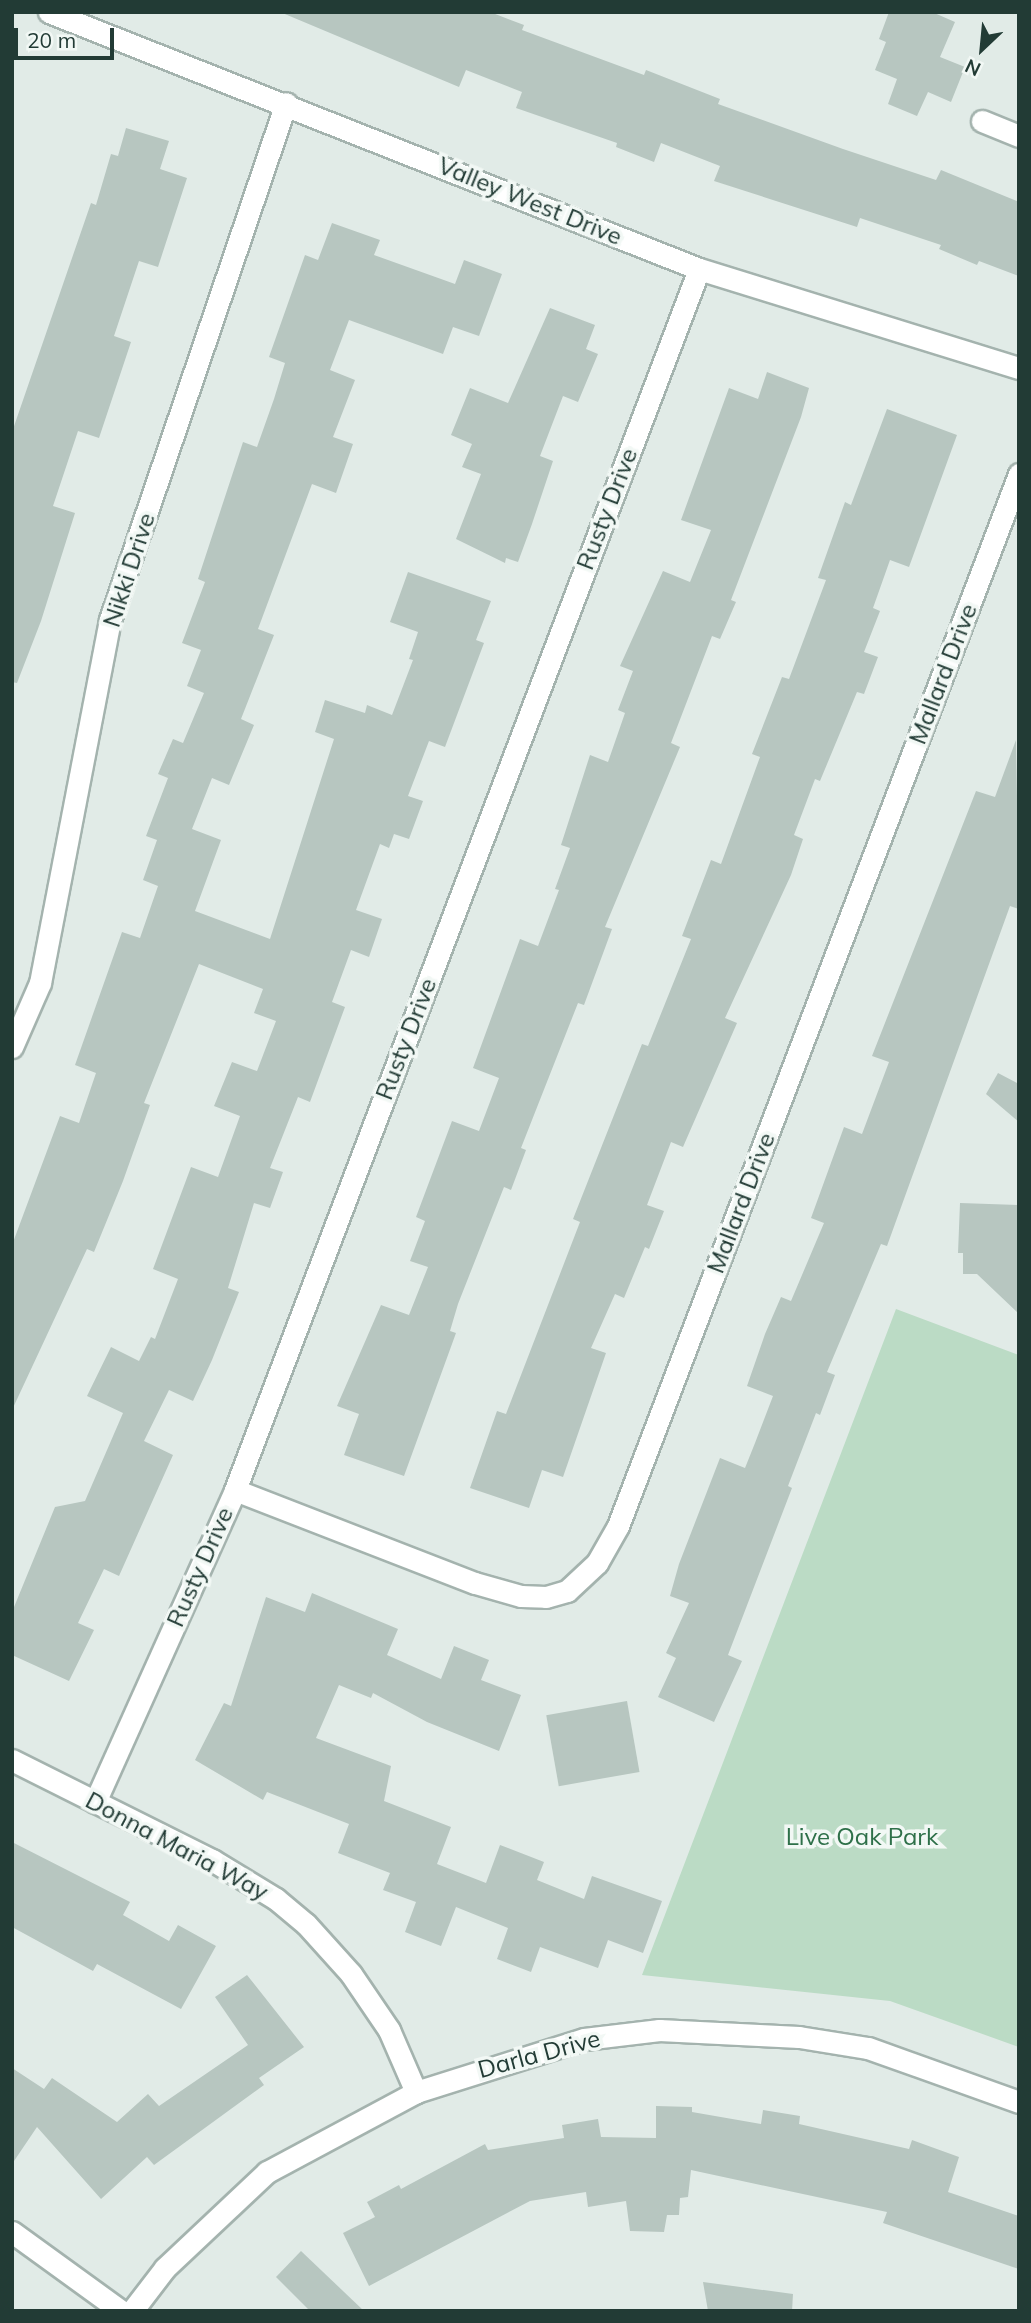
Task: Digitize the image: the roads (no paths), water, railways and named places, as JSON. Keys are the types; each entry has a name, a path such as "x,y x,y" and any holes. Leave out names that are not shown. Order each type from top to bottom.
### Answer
{"street":[{"name":"Valley West Drive","path":"49,12 286,103 699,269 1019,368"},
{"name":"Nikki Drive","path":"12,1047 40,983 110,620 286,103"},
{"path":"982,121 1019,135"},
{"name":"Rusty Drive","path":"95,1802 235,1490 699,269"},
{"name":"Mallard Drive","path":"235,1490 521,1597 546,1597 567,1591 597,1563 618,1526 1019,474"},
{"name":"Donna Maria Way","path":"12,1760 212,1860 275,1899 306,1924 372,2003 416,2092"},
{"name":"Darla Drive","path":"132,2311 165,2268 267,2172 416,2092 584,2039 659,2030 725,2030 867,2048 1019,2102"},
{"path":"12,2232 121,2311"}],"park label":[{"name":"Live Oak Park","path":"862,1837"}]}
